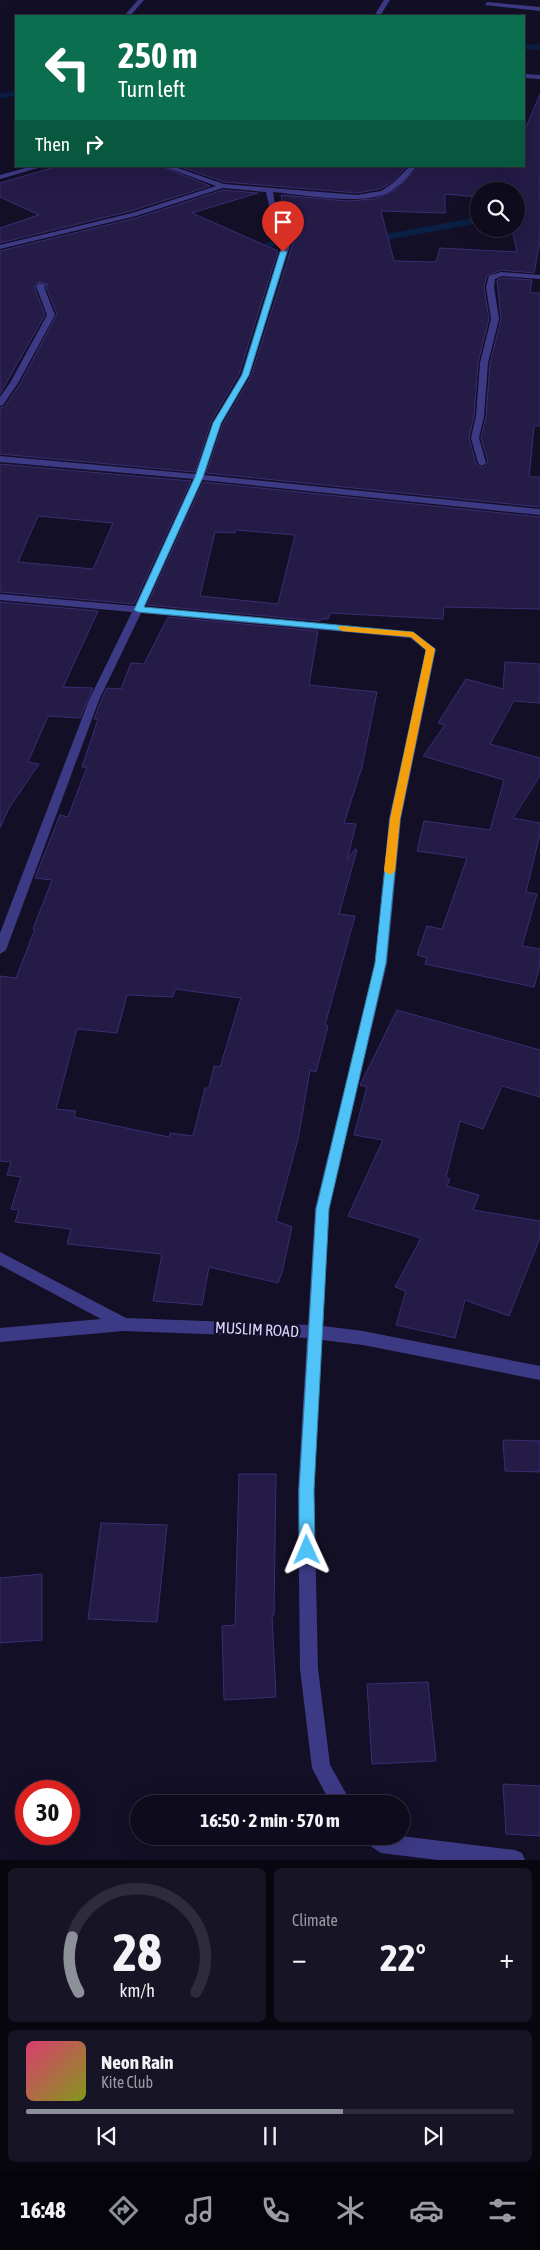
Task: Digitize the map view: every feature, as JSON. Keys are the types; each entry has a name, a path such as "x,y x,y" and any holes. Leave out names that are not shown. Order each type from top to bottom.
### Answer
{"street":[{"path":"128,15 141,0"},
{"path":"379,15 387,0"},
{"path":"487,5 540,8"},
{"path":"525,76 540,77"},
{"path":"0,177 38,167"},
{"path":"168,167 222,186 373,197 385,194 413,167"},
{"path":"0,247 134,215 222,186"},
{"path":"0,950 94,700 199,477 217,423 245,375 288,236 273,210 269,190"},
{"path":"482,463 474,438 480,416 484,363 496,320 490,287 492,278 501,274 540,276"},
{"path":"0,403 51,316 40,286 42,285"},
{"path":"0,459 199,477 540,512"},
{"path":"0,597 413,635 431,649 395,819 381,963 322,1209 306,1490 309,1669 321,1768 337,1795"},
{"path":"0,1258 124,1324"},
{"name":"MUSLIM ROAD","path":"0,1335 124,1324 316,1332 363,1338 540,1373"},
{"path":"397,1845 515,1860"}],"building":[{"path":"540,94 540,241 534,273 501,270 487,276 484,287 489,319 478,363 474,416 469,438 476,464 483,468 488,462 481,438 486,416 490,363 501,319 497,280 502,278 532,280 530,293 540,293 540,426 534,426 529,477 540,477 540,507 206,473 223,424 251,376 295,237 285,221 281,195 346,201 374,199 395,190 418,167 525,167 525,130","holes":["470,182 525,182 525,237 514,237 517,252 440,248 436,262 394,261 381,211 445,213 445,194 470,196"]},
{"path":"55,167 162,167 210,186 131,211 0,243 0,228 39,215 0,197 0,183"},
{"path":"181,167 406,167 392,182 380,189 357,193 224,182"},
{"path":"223,190 258,193 192,213 278,251 239,374 211,422 195,472 0,454 0,408 5,406 20,384 57,314 46,287 48,284 38,282 34,287 45,315 0,394 0,251 136,218"},
{"path":"0,464 191,481 134,604 0,592","holes":["38,516 113,523 93,569 18,562"]},
{"path":"203,482 540,517 540,609 444,607 443,619 330,613 328,619 321,619 320,621 147,605","holes":["236,530 295,535 278,604 200,596 215,532 235,533"]},
{"path":"0,602 98,611 63,687 93,688 80,718 48,716 28,762 39,764 9,808 0,828"},
{"path":"168,617 318,631 309,685 377,692 362,767 344,823 356,824 347,860 355,849 357,850 339,914 355,916 325,1025 328,1026 316,1072 310,1070 298,1139 276,1221 292,1227 282,1273 278,1283 209,1267 202,1305 153,1301 162,1254 67,1244 71,1229 15,1222 19,1210 11,1209 21,1177 7,1175 11,1162 0,1161 0,976 16,978 35,929 33,929 52,880 35,878 60,815 68,817 87,767 82,767 98,719 94,719 107,688 121,689 131,663 144,664","holes":["175,989 241,998 220,1067 214,1066 209,1088 205,1088 193,1136 170,1133 169,1137 74,1117 76,1111 56,1109 77,1029 117,1033 127,995 173,997"]},
{"path":"505,662 540,664 540,703 514,701 490,744 540,758 540,776 513,818 540,823 540,834 526,892 537,894 522,946 540,949 540,965 534,987 425,964 427,958 417,955 427,926 442,929 467,858 417,851 424,821 490,830 504,780 423,756 445,725 438,723 466,679 503,689"},
{"path":"397,1010 540,1050 540,1097 502,1086 483,1129 460,1121 446,1177 450,1179 447,1186 479,1195 473,1210 540,1221 540,1238 509,1316 465,1300 455,1338 396,1325 406,1291 395,1287 421,1238 348,1216 383,1140 354,1135 367,1087 360,1085"},
{"path":"503,1440 540,1441 540,1472 505,1471"},
{"path":"239,1474 276,1474 274,1615 272,1615 276,1697 224,1700 222,1626 235,1625"},
{"path":"101,1523 167,1525 157,1622 88,1619"},
{"path":"42,1574 42,1640 0,1643 0,1578"},
{"path":"428,1682 436,1761 372,1764 367,1684"},
{"path":"503,1784 540,1786 540,1836 506,1834"}],"waterway":[{"path":"525,47 540,47"},
{"path":"0,96 15,93"},
{"path":"376,239 470,222"},
{"path":"256,252 290,234 297,234"},
{"path":"0,293 59,285"}],"slow traffic":[{"path":"342,628 413,635 431,649 395,819 390,871"}],"route":[{"path":"283,252 245,375 217,423 199,477 138,610 413,635 431,649 395,819 381,963 322,1209 306,1490 307,1550"}]}
